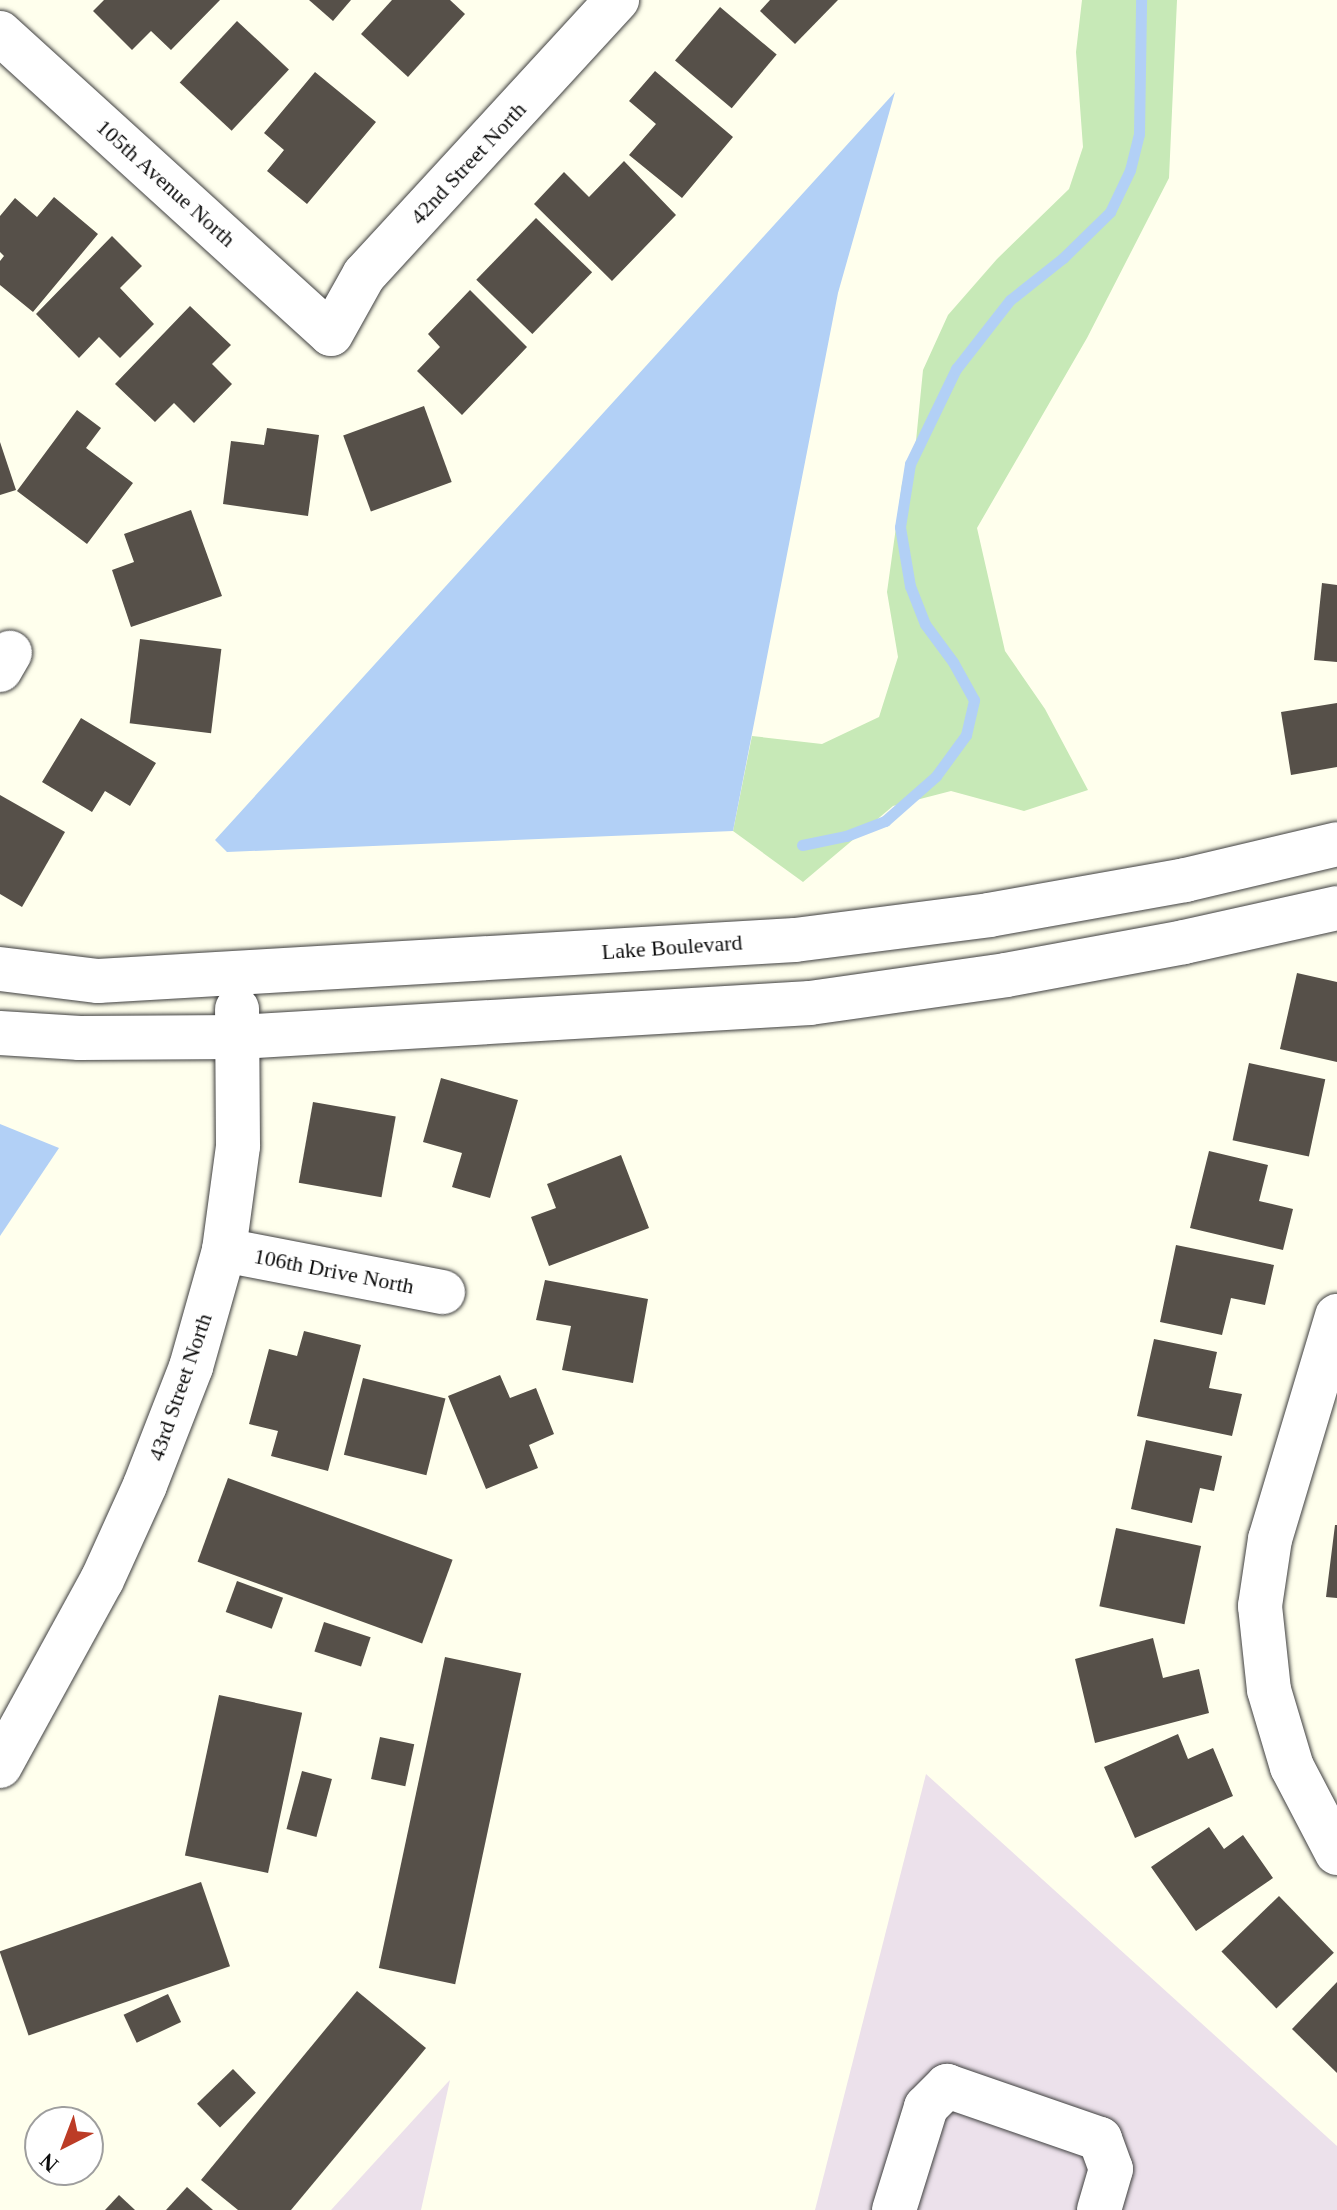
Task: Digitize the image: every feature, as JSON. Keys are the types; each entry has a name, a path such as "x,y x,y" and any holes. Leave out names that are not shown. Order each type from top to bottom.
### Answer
{"street":[{"name":"42nd Street North","path":"331,334 364,275 596,7"},
{"name":"105th Avenue North","path":"0,33 331,334"},
{"name":"Lake Boulevard","path":"0,969 98,981 795,940 989,915 1185,880 1337,844"},
{"path":"0,1033 80,1038 239,1037 810,1003 1021,972 1184,942 1337,908"},
{"name":"43rd Street North","path":"0,1766 102,1580 145,1485 191,1367 224,1250 238,1146 239,1037 235,975"},
{"name":"106th Drive North","path":"224,1250 443,1292"},
{"path":"1337,1316 1270,1539 1260,1606 1269,1690 1292,1767 1337,1853"},
{"path":"894,2210 926,2107 947,2086 1100,2139 1111,2169 1099,2210"}],"shaded area":[{"path":"926,1774 1337,2146 1337,2210 815,2210"},
{"path":"450,2080 421,2210 331,2210 447,2083"}],"green space":[{"path":"1082,0 1177,0 1169,178 1087,338 977,528 1005,651 1045,709 1088,790 1024,811 951,791 893,806 803,882 733,831 752,736 822,744 879,717 898,657 887,592 902,484 916,441 923,370 948,315 997,259 1069,189 1083,147 1076,52"}],"water":[{"path":"895,92 838,293 733,831 227,852 215,840"},
{"path":"0,1124 59,1148 0,1236"}],"building":[{"path":"104,0 220,0 171,50 151,31 132,50 93,11"},
{"path":"309,0 351,0 333,21"},
{"path":"392,0 450,0 465,14 408,77 361,34"},
{"path":"770,0 838,0 795,44 760,11"},
{"path":"720,7 777,55 732,108 675,61"},
{"path":"237,21 289,69 232,131 180,82"},
{"path":"655,71 733,137 682,198 629,155 656,124 629,101"},
{"path":"315,72 376,122 307,204 267,171 284,150 264,133"},
{"path":"624,161 676,215 612,281 534,204 564,172 589,197"},
{"path":"54,197 98,234 33,312 0,285 0,261 4,256 0,252 0,216 15,198 37,217"},
{"path":"536,218 592,272 532,334 476,280"},
{"path":"112,236 142,266 120,288 154,324 120,358 99,337 79,358 36,314"},
{"path":"470,290 527,347 462,415 417,371 440,347 428,334"},
{"path":"190,306 231,345 212,364 232,384 194,423 174,403 155,422 115,384"},
{"path":"424,406 452,482 371,512 343,435"},
{"path":"77,410 101,428 86,448 133,483 87,544 17,491"},
{"path":"267,428 319,435 308,516 223,504 231,441 264,445"},
{"path":"0,442 16,490 0,495"},
{"path":"191,510 222,596 131,627 112,570 134,562 124,534"},
{"path":"1322,583 1337,585 1337,662 1314,660"},
{"path":"140,639 221,649 211,733 130,723"},
{"path":"1337,703 1337,767 1291,775 1281,712"},
{"path":"81,718 156,763 130,806 105,791 92,812 42,782"},
{"path":"0,795 65,832 22,907 0,894"},
{"path":"1297,973 1337,982 1337,1062 1280,1049"},
{"path":"1249,1063 1325,1079 1309,1156 1233,1140"},
{"path":"441,1078 518,1100 490,1198 452,1187 462,1153 423,1142"},
{"path":"313,1102 396,1117 381,1197 299,1183"},
{"path":"1209,1151 1268,1165 1259,1201 1293,1209 1283,1250 1190,1228"},
{"path":"621,1155 649,1228 549,1266 531,1217 556,1208 547,1184"},
{"path":"1176,1245 1274,1265 1265,1305 1231,1298 1222,1335 1160,1322"},
{"path":"545,1280 648,1299 633,1383 562,1370 571,1326 536,1320"},
{"path":"304,1331 361,1345 328,1471 271,1456 278,1431 249,1424 269,1349 297,1356"},
{"path":"1154,1339 1217,1352 1209,1388 1242,1394 1232,1436 1137,1416"},
{"path":"500,1375 510,1398 536,1388 554,1434 529,1445 538,1468 486,1489 448,1396"},
{"path":"363,1378 445,1399 426,1475 344,1455"},
{"path":"1146,1440 1222,1456 1214,1491 1200,1488 1192,1523 1131,1509"},
{"path":"228,1478 453,1560 422,1643 198,1562"},
{"path":"1337,1525 1337,1598 1326,1597"},
{"path":"1116,1528 1201,1546 1184,1624 1099,1606"},
{"path":"237,1581 283,1598 272,1629 226,1612"},
{"path":"324,1622 371,1637 361,1667 314,1651"},
{"path":"1153,1638 1163,1678 1199,1669 1209,1713 1095,1743 1075,1659"},
{"path":"445,1657 521,1673 455,1984 379,1968"},
{"path":"219,1695 302,1713 268,1873 185,1855"},
{"path":"1178,1734 1188,1759 1213,1748 1233,1796 1135,1838 1104,1767"},
{"path":"380,1737 414,1744 405,1786 371,1779"},
{"path":"302,1771 332,1779 316,1837 286,1829"},
{"path":"1209,1827 1224,1849 1243,1835 1273,1878 1196,1931 1151,1867"},
{"path":"201,1882 230,1966 29,2035 0,1951"},
{"path":"1279,1896 1334,1953 1276,2008 1221,1952"},
{"path":"1337,1982 1337,2073 1292,2029"},
{"path":"357,1991 426,2048 291,2210 238,2210 201,2180"},
{"path":"168,1994 181,2022 137,2043 124,2015"},
{"path":"233,2069 256,2093 220,2127 197,2104"},
{"path":"187,2187 213,2210 166,2210"},
{"path":"119,2195 135,2210 105,2210"}],"waterway":[{"path":"802,845 846,836 885,821 936,776 966,735 974,700 953,662 925,624 910,586 900,527 910,464 956,369 1010,300 1063,258 1110,212 1130,170 1139,134 1141,0"}]}
